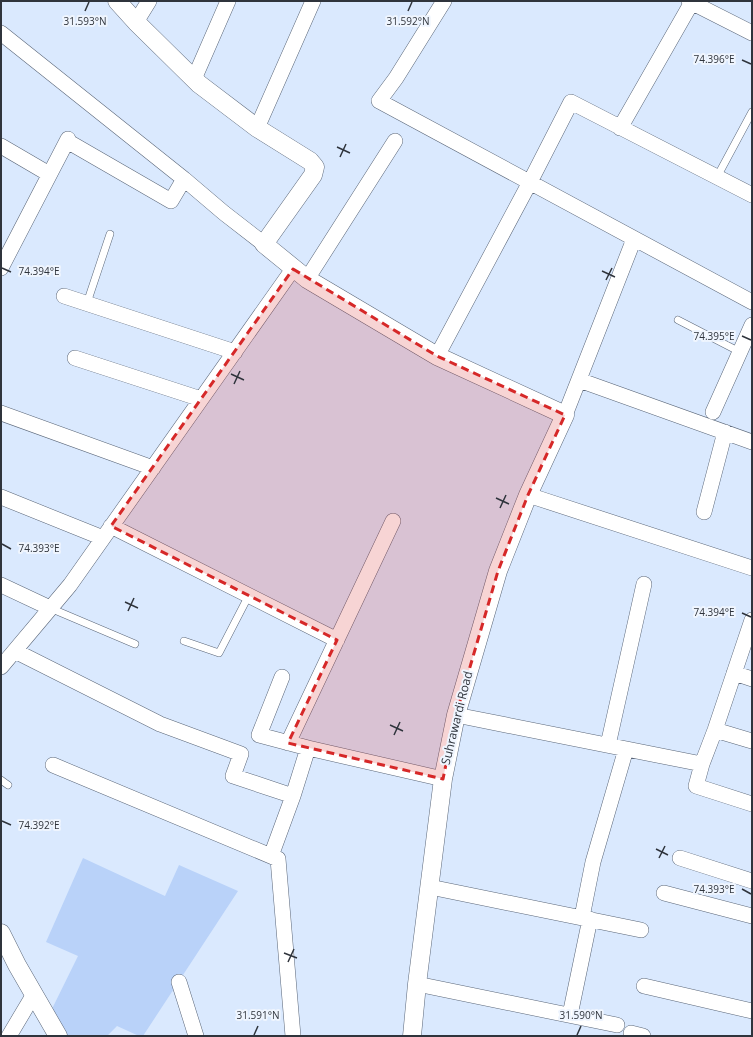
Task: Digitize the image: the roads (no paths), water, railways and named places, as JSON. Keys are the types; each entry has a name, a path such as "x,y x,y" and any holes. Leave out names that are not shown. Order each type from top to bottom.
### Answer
{"street":[{"path":"117,1 136,22 199,84 257,128 310,161 315,167 313,175 264,244"},
{"path":"136,22 149,1"},
{"path":"194,79 228,1"},
{"path":"257,128 313,1"},
{"path":"444,1 396,78 379,101 752,302"},
{"path":"620,128 691,2 716,7 752,34"},
{"path":"1,33 300,274 437,356 565,415 634,239"},
{"path":"437,356 571,102 752,195"},
{"path":"1,268 67,140 171,202 184,179"},
{"path":"1,667 70,584 234,352 300,274 395,140"},
{"path":"1,146 49,174"},
{"path":"64,296 234,352"},
{"path":"713,412 752,325"},
{"path":"75,358 201,399"},
{"path":"579,380 752,442"},
{"path":"1,413 153,468"},
{"name":"Suhrawardi Road","path":"412,1036 417,984 443,779 456,715 498,571 528,495 565,415"},
{"path":"704,512 725,432"},
{"path":"528,495 752,568"},
{"path":"1,497 107,532 249,596 337,640"},
{"path":"288,743 393,521"},
{"path":"608,745 644,584"},
{"path":"1,585 50,608"},
{"path":"752,620 702,764 696,786 752,804"},
{"path":"15,651 160,724 241,754 233,776 293,796"},
{"path":"734,673 752,679"},
{"path":"282,677 259,735 308,748 443,779"},
{"path":"456,715 702,764"},
{"path":"715,730 752,741"},
{"path":"271,856 293,796 308,748"},
{"path":"570,1015 586,918 592,862 626,749"},
{"path":"53,764 278,859 293,1036"},
{"path":"680,858 752,881"},
{"path":"430,887 641,930"},
{"path":"664,893 752,916"},
{"path":"1,933 17,965 58,1036"},
{"path":"179,982 196,1036"},
{"path":"417,984 617,1025"},
{"path":"644,986 752,1011"},
{"path":"9,1036 34,994"}],"lane":[{"path":"717,177 752,112"},
{"path":"87,303 110,234"},
{"path":"678,320 740,352"},
{"path":"184,641 220,653 249,596"},
{"path":"50,608 135,644"},
{"path":"1,780 8,784"}]}
